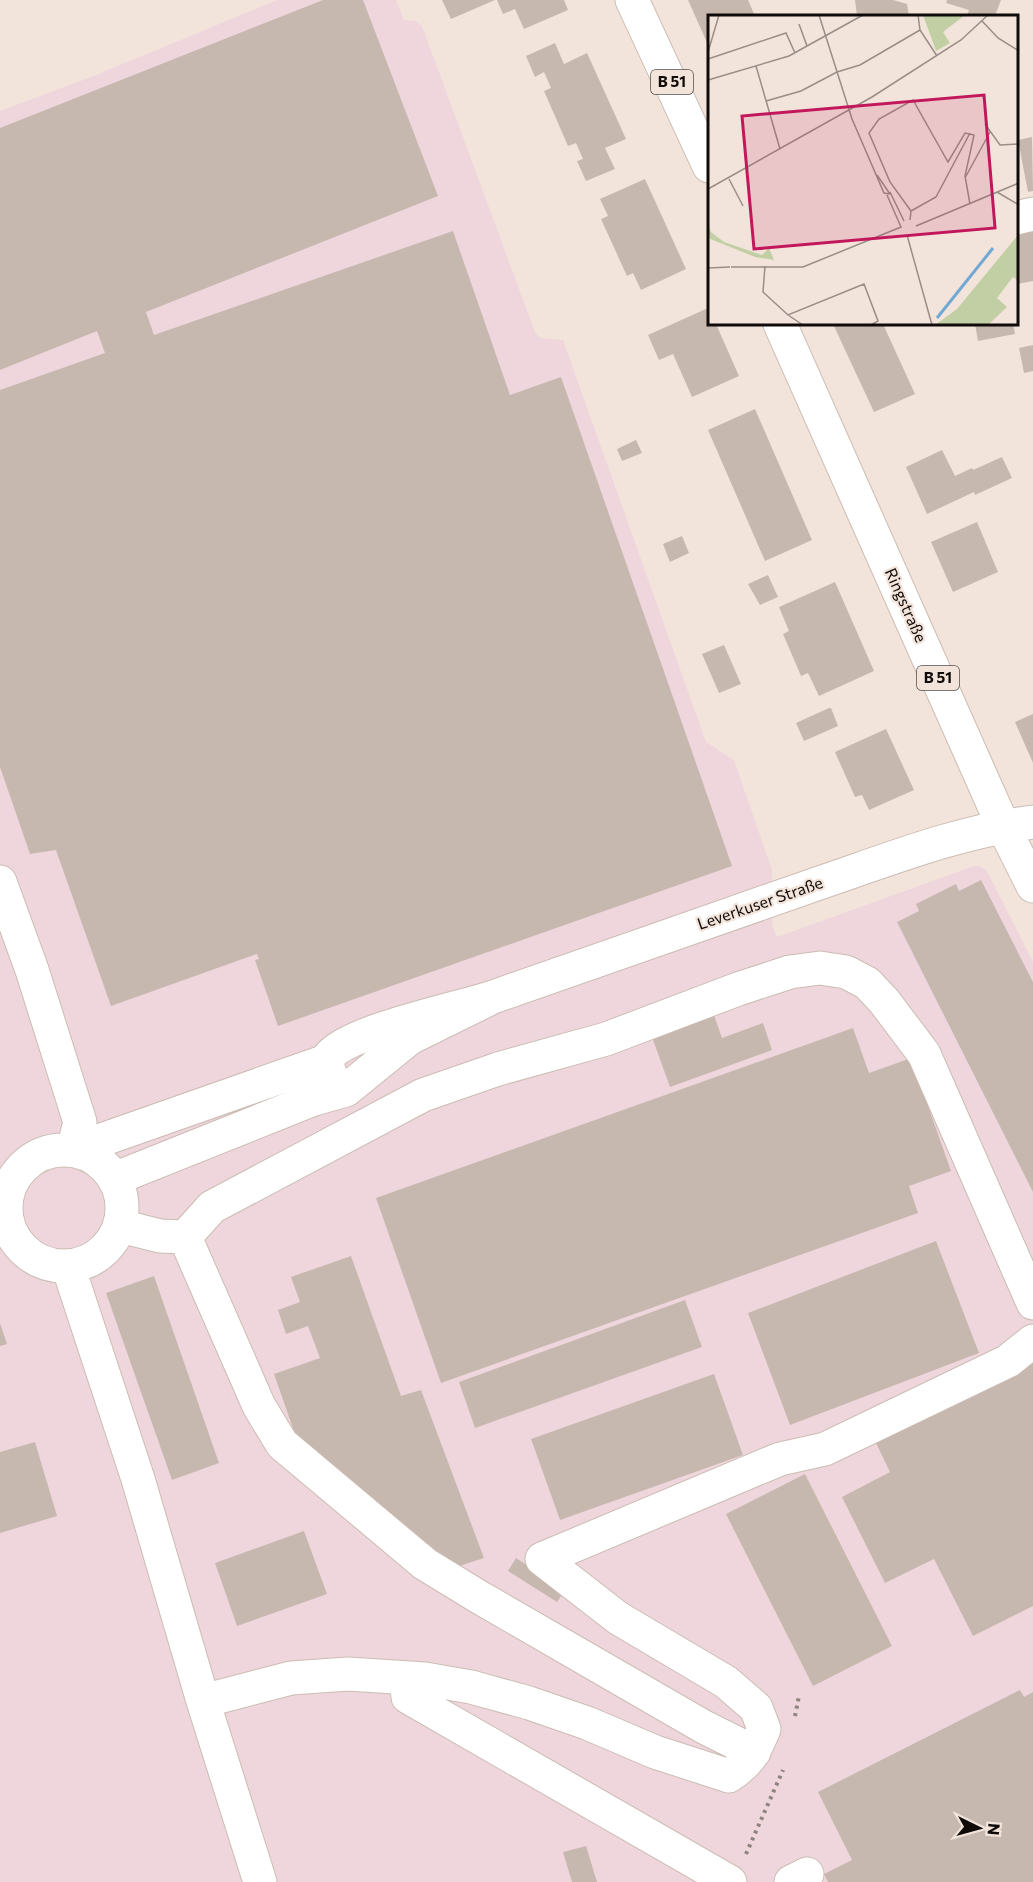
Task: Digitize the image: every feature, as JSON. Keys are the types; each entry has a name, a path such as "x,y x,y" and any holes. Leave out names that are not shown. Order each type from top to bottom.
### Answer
{"main road":[{"name":"B 51","path":"632,0 708,164"},
{"path":"1018,218 1033,214"},
{"name":"Ringstraße","path":"781,326 1018,824 1033,886"},
{"name":"Leverkuser Straße","path":"326,1061 328,1056 348,1042 377,1031 491,998 715,918 936,843 1018,824"},
{"path":"0,882 28,959 80,1122 73,1150"},
{"path":"185,1237 212,1207 423,1095 488,1073 606,1039 748,985 790,972 820,968 846,972 867,983 884,1001 924,1054 1033,1303"},
{"name":"Leverkuser Straße","path":"346,1090 410,1038 491,998"},
{"path":"73,1150 97,1160 114,1179 120,1194 122,1210 120,1226 112,1241 100,1254 85,1263 68,1266 50,1265 34,1258 20,1247 10,1232 6,1214 3,1197 19,1170 30,1160 44,1153 73,1150 326,1061 334,1086 346,1090"},
{"path":"114,1179 314,1099 346,1090"},
{"path":"120,1226 160,1236 185,1237"},
{"path":"185,1237 260,1406 282,1444 425,1564 704,1727 754,1752"},
{"path":"68,1266 138,1479 203,1701 260,1882"},
{"path":"203,1701 291,1678 348,1674 406,1678 471,1687 529,1703 587,1723 655,1752 729,1776 746,1764 764,1730 756,1708 726,1682 618,1618 542,1559 780,1459 825,1449 1008,1360 1033,1341"},
{"path":"406,1678 408,1697 736,1872"}],"path":[{"path":"794,1718 799,1696"},
{"path":"736,1872 782,1774 784,1763"}],"shaded area":[{"path":"277,0 396,0 404,20 416,21 422,26 535,332 540,338 563,340 706,742 734,760 772,870 772,925 777,937 979,866 987,871 1033,962 1033,1882 0,1882 0,111 91,77"}],"building":[{"path":"323,0 363,0 438,196 146,312 154,335 453,231 510,395 561,377 732,866 278,1026 255,960 259,959 257,954 111,1006 56,850 30,854 0,767 0,390 105,353 97,331 0,370 0,128"},
{"path":"442,0 495,0 451,19"},
{"path":"497,0 564,0 568,10 524,29 515,9 503,14"},
{"path":"688,0 748,0 755,15 708,15 708,45"},
{"path":"855,0 893,0 907,4 909,15 857,15"},
{"path":"947,0 1001,0 995,15 967,15 969,10 946,3"},
{"path":"555,43 564,64 587,53 626,139 605,148 615,169 586,181 577,161 583,159 576,143 568,146 544,91 551,88 544,72 535,77 526,56"},
{"path":"1032,137 1033,191 1028,192 1018,140"},
{"path":"645,179 686,269 641,290 633,273 627,276 601,219 608,216 600,199"},
{"path":"1033,231 1033,281 1018,284 1018,234"},
{"path":"708,308 708,326 717,326 739,376 692,397 673,354 659,360 648,335"},
{"path":"834,326 884,326 915,394 874,412"},
{"path":"975,326 1013,326 1015,334 978,341"},
{"path":"1033,345 1033,371 1024,373 1019,348"},
{"path":"755,409 812,540 765,561 708,430"},
{"path":"636,440 642,453 622,461 617,449"},
{"path":"942,450 955,476 1002,457 1012,478 975,495 974,492 927,514 906,467"},
{"path":"977,522 998,572 953,592 931,542"},
{"path":"682,536 689,553 670,562 663,544"},
{"path":"768,575 778,597 760,605 748,584"},
{"path":"835,582 874,671 819,696 808,673 801,676 783,634 789,631 779,607"},
{"path":"724,645 741,684 719,693 702,654"},
{"path":"829,708 838,726 804,741 796,723"},
{"path":"1033,714 1033,763 1015,722"},
{"path":"886,729 914,790 869,810 862,795 855,797 835,752"},
{"path":"981,880 1033,982 1033,1192 897,922 919,911 916,904 956,884 959,891"},
{"path":"714,1015 722,1038 763,1023 772,1050 670,1087 652,1037"},
{"path":"853,1028 869,1073 911,1058 951,1171 909,1186 918,1213 441,1383 376,1198"},
{"path":"936,1241 979,1353 790,1425 748,1313"},
{"path":"351,1256 401,1396 421,1390 484,1558 456,1567 295,1434 274,1374 320,1358 308,1326 286,1334 278,1310 300,1302 291,1277"},
{"path":"154,1276 219,1463 172,1480 106,1293"},
{"path":"685,1300 702,1347 475,1428 459,1382"},
{"path":"0,1323 7,1344 0,1346"},
{"path":"1033,1358 1033,1606 973,1636 934,1559 885,1583 842,1497 890,1472 874,1439"},
{"path":"714,1374 743,1455 560,1520 531,1439"},
{"path":"35,1442 57,1516 0,1533 0,1452"},
{"path":"805,1474 892,1646 813,1686 726,1514"},
{"path":"304,1531 327,1594 237,1626 215,1563"},
{"path":"516,1558 565,1590 557,1602 508,1571"},
{"path":"1020,1690 1024,1697 1033,1692 1033,1882 828,1882 824,1874 852,1860 818,1792"},
{"path":"586,1846 597,1882 572,1882 563,1852"}]}
